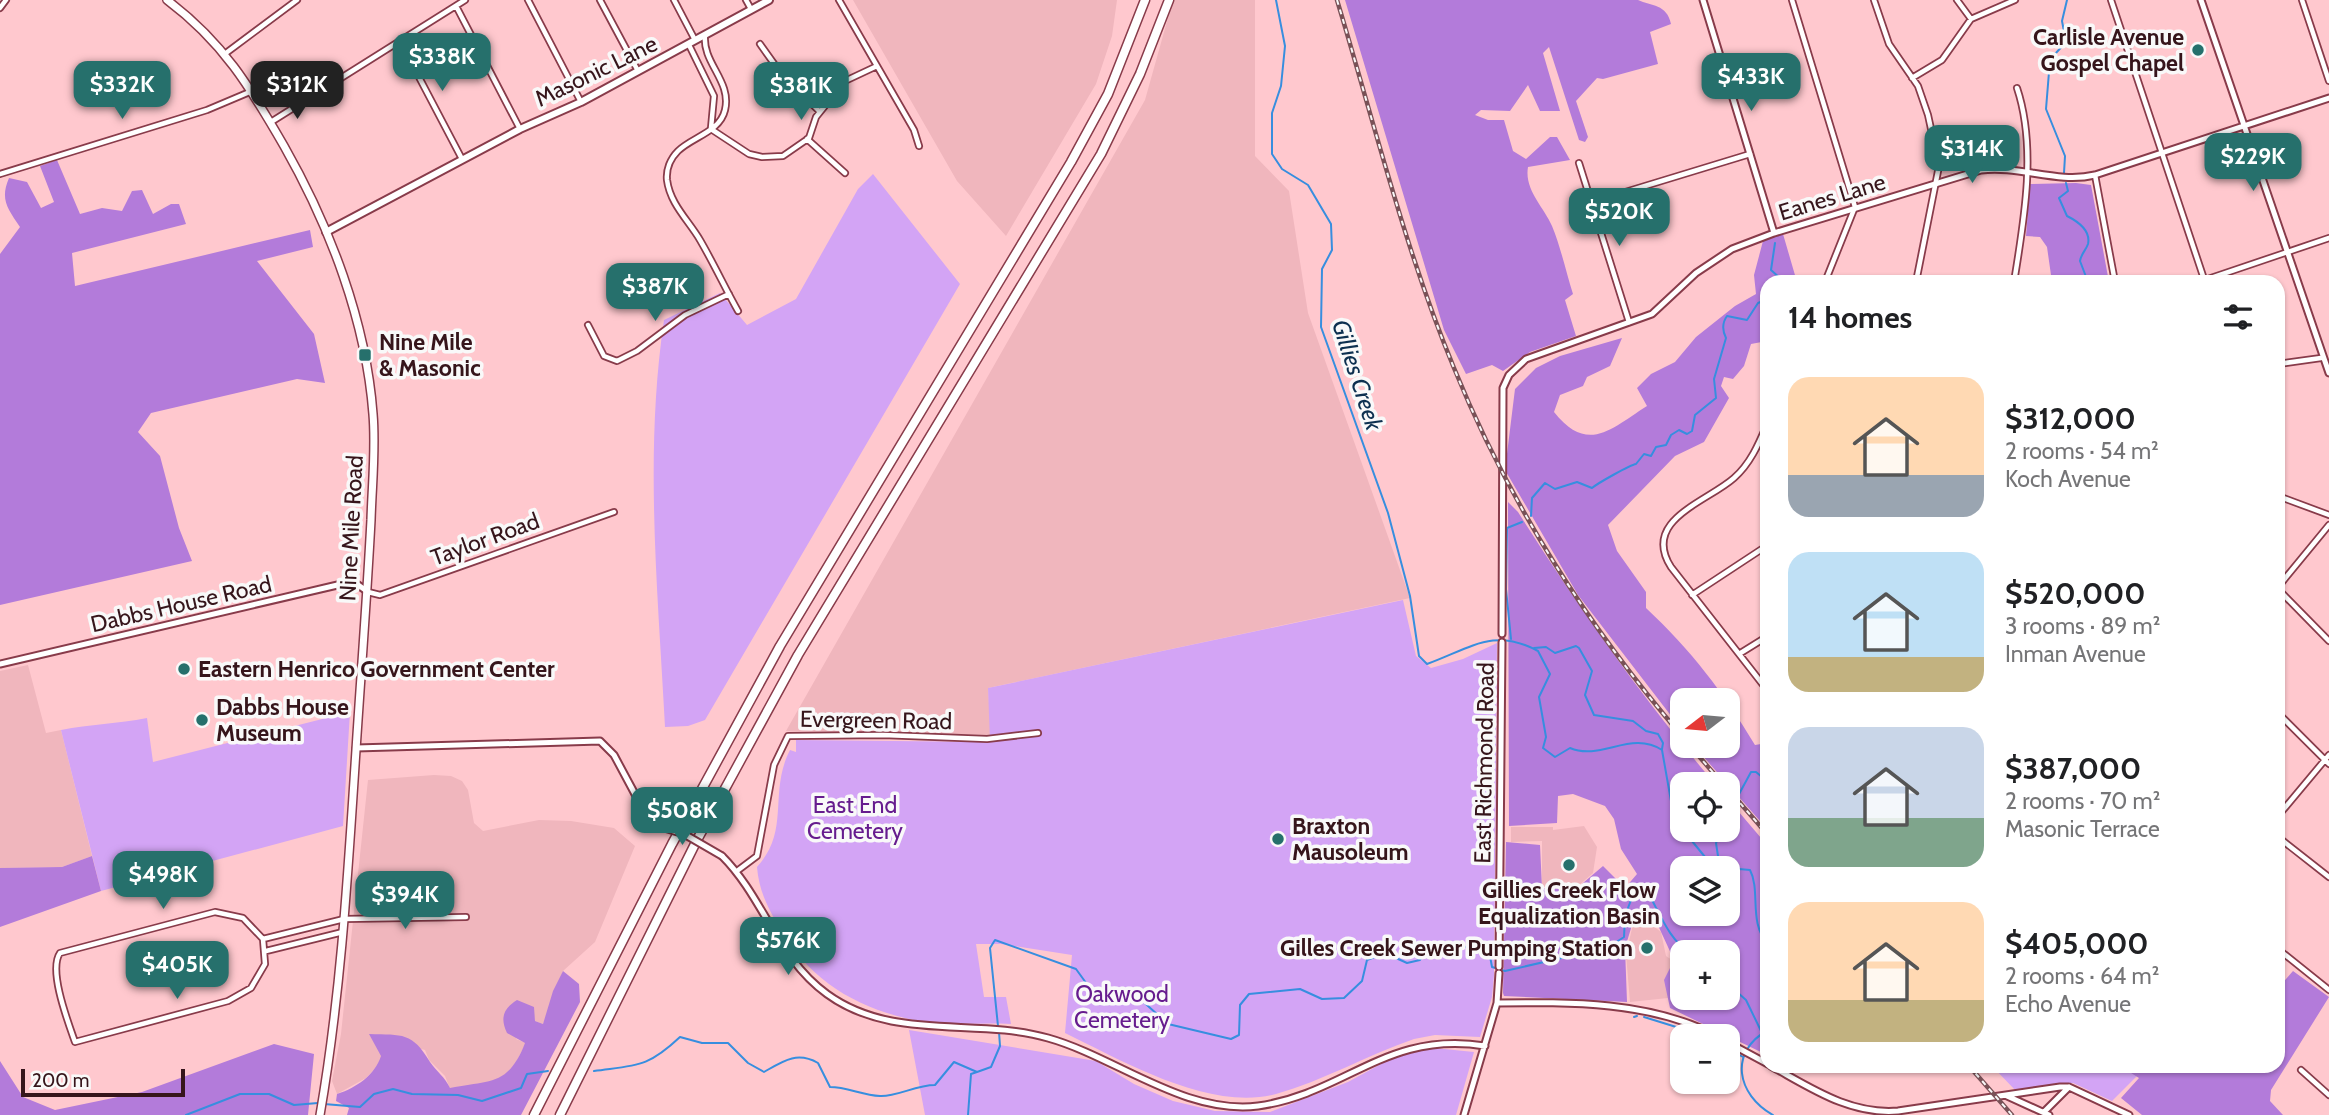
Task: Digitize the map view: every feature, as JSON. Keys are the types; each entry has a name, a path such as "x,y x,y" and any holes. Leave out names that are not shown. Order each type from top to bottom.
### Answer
{"highway":[{"path":"534,1115 672,844 762,677 834,552 1071,162 1108,94 1145,0"},
{"path":"560,1115 697,840 798,655 1101,154 1140,74 1168,0"}],"main road":[{"name":"Nine Mile Road","path":"167,0 192,19 226,53 271,122 326,232 358,328 372,402 374,442 368,592 343,932 322,1108"},
{"name":"Masonic Lane","path":"326,232 520,129 581,102 769,0"}],"street":[{"path":"0,8 6,0"},
{"path":"226,53 297,0"},
{"path":"271,122 465,0"},
{"path":"528,0 581,102"},
{"path":"600,0 638,71"},
{"path":"674,0 714,96 710,129"},
{"path":"746,0 751,9"},
{"path":"839,0 914,130 919,146"},
{"path":"1703,0 1774,233"},
{"path":"1792,0 1855,208 1828,275"},
{"path":"1874,0 1889,44 1912,78 1928,115 1939,166 1917,275"},
{"path":"1957,0 1971,19"},
{"path":"1912,78 1941,60 1971,19 1983,11 2015,0"},
{"path":"2111,0 2201,275"},
{"path":"2201,0 2329,373"},
{"path":"2302,0 2329,81"},
{"path":"456,6 520,129"},
{"path":"706,34 706,50 727,95 721,120 676,153 668,166 667,179 676,204 700,241 738,311"},
{"path":"400,41 462,159"},
{"path":"760,44 780,72 820,112"},
{"path":"710,129 741,149 762,157 783,156 807,139 820,112 845,81 877,66"},
{"path":"2015,275 2026,172 2023,112 2017,88"},
{"path":"0,174 206,110 253,91"},
{"name":"Eanes Lane","path":"1503,388 1509,375 1526,359 1655,313 1717,258 1774,233 1937,182 1994,168 2066,178 2095,175 2329,98"},
{"path":"807,139 845,173"},
{"path":"1592,205 1622,193 1750,154"},
{"path":"1579,163 1630,323"},
{"path":"2095,175 2114,275"},
{"path":"2221,275 2329,238"},
{"path":"588,325 604,356 617,361 637,351 685,315 729,294"},
{"path":"2285,363 2322,358"},
{"name":"East Richmond Road","path":"1502,634 1503,388"},
{"path":"1760,437 1743,469 1723,487 1678,515 1666,531 1663,544 1666,559 1760,681"},
{"path":"2285,499 2329,515"},
{"name":"Taylor Road","path":"368,592 380,594 614,512"},
{"path":"2285,579 2329,525"},
{"path":"1692,595 1760,550"},
{"name":"Dabbs House Road","path":"0,664 346,583 354,582 368,592"},
{"path":"2285,595 2329,641"},
{"path":"1739,654 1760,641"},
{"name":"East Richmond Road","path":"1464,1115 1497,1003 1502,642"},
{"path":"2285,720 2327,762"},
{"name":"Evergreen Road","path":"737,871 757,856 774,765 788,736 883,734 987,739 1038,733"},
{"path":"356,748 600,741 614,755 651,824 684,834 722,856 737,871 780,944 808,978 847,1007 880,1019 907,1025 1002,1029 1065,1043 1178,1092 1208,1102 1241,1107 1280,1101 1414,1046 1444,1042 1485,1046"},
{"path":"2285,808 2327,762 2329,755"},
{"path":"2285,842 2329,877"},
{"path":"206,913 224,913 243,918 263,939 266,951 260,976 251,988 238,997 75,1042 57,978 57,957 70,948 206,913"},
{"path":"263,939 344,919 466,917"},
{"path":"266,951 343,932"},
{"path":"2285,955 2329,990"},
{"path":"1497,1003 1546,1003 1654,1012 1694,1024"},
{"path":"1740,1049 1760,1060"},
{"path":"2301,1070 2329,1095"},
{"path":"1784,1073 1833,1100 1872,1111 1898,1111 2032,1089 2069,1087 2129,1115"},
{"path":"2006,1095 2046,1113 2069,1087"}],"shaded area":[{"path":"853,0 1117,0 1112,36 1096,84 1006,236 957,181"},
{"path":"1173,0 1255,0 1255,156 1289,191 1308,313 1410,598 988,688 991,735 786,731 1145,100"},
{"path":"1345,0 1638,0 1662,9 1669,17 1671,24 1650,32 1658,64 1603,79 1597,78 1576,101 1588,137 1585,142 1579,140 1549,47 1543,53 1560,111 1540,111 1528,85 1510,111 1481,110 1475,115 1488,120 1504,120 1513,151 1526,159 1550,137 1557,137 1570,160 1528,167 1528,175 1532,191 1552,226 1561,251 1573,294 1565,300 1576,336 1530,352 1503,371 1492,365 1466,374 1444,330"},
{"path":"57,160 80,214 102,208 122,211 132,191 142,190 153,214 171,204 179,204 186,224 72,253 75,286 310,230 313,247 257,261 314,334 325,383 297,379 151,413 138,432 160,456 179,528 192,561 0,605 0,254 20,227 8,209 5,192 9,178 27,182 41,208 54,202 40,166"},
{"path":"2030,184 2091,185 2108,275 2051,275 2047,247 2040,237 2026,236"},
{"path":"1783,234 1795,275 1760,275 1760,342 1751,344 1744,366 1733,379 1724,377 1721,386 1729,398 1704,442 1675,456 1608,525 1617,551 1646,592 1646,608 1692,656 1717,688 1670,688 1670,714 1578,595 1505,470 1515,389 1536,368 1560,356 1622,338 1610,366 1587,377 1583,386 1560,395 1554,412 1566,425 1578,432 1589,435 1611,429 1647,406 1637,388 1651,374 1675,362 1696,337 1735,306 1756,294 1754,275 1763,241"},
{"path":"1508,502 1518,512 1588,618 1670,728 1670,758 1693,758 1705,772 1670,772 1670,842 1740,842 1740,813 1760,837 1760,1052 1740,1042 1740,1024 1703,1024 1674,1010 1740,1010 1740,940 1670,940 1670,951 1656,921 1636,912 1625,948 1627,1002 1504,996 1506,842 1540,845 1542,888 1576,889 1603,866 1625,888 1637,874 1621,849 1614,819 1605,806 1573,794 1558,796 1557,823 1509,826"},
{"path":"28,665 46,733 61,730 92,856 62,867 0,868 0,671"},
{"path":"1740,722 1755,745 1760,744 1760,821 1740,798 1740,772 1717,772 1705,758 1740,758"},
{"path":"451,776 462,781 468,790 474,823 483,831 539,820 571,821 614,828 635,846 595,942 563,971 543,1024 535,1021 534,1016 516,1039 526,1043 513,1068 505,1075 494,1082 450,1089 445,1076 429,1060 425,1050 370,1035 382,1056 379,1064 366,1078 337,1094 332,1081 341,1034 368,780"},
{"path":"1584,826 1597,847 1593,873 1577,887 1542,887 1542,841 1511,842 1511,827 1553,827 1553,830"},
{"path":"92,856 101,891 0,927 0,868 62,867"},
{"path":"1639,915 1661,932 1666,956 1670,959 1668,998 1630,1002 1626,954 1634,920"},
{"path":"1670,968 1670,1008 1664,980"},
{"path":"563,971 579,984 580,1002 521,1115 347,1115 349,1108 336,1101 337,1094 364,1080 378,1063 381,1056 369,1034 398,1035 412,1040 450,1088 496,1079 512,1067 525,1043 507,1033 503,1018 506,1010 517,1000 534,1007 535,1021 543,1024 553,991"},
{"path":"2293,971 2329,997 2285,1068 2285,980"},
{"path":"274,1044 314,1054 308,1115 0,1115 0,1061 23,1097 55,1110 142,1092"},
{"path":"2131,1073 2282,1073 2271,1090 2270,1101 2283,1115 2142,1115 2121,1098 2139,1078"}],"green space":[{"path":"873,174 960,284 705,720 688,726 665,727 654,523 655,421 664,320 720,293 747,325 796,299 858,189"},
{"name":"East End Cemetery","path":"1403,600 1416,656 1431,668 1463,659 1497,643 1494,975 1492,997 1480,1037 1435,1035 1414,1039 1276,1094 1250,1098 1223,1096 1168,1081 1065,1033 1072,955 1001,944 976,944 984,997 1006,997 1011,1024 947,1024 921,1021 890,1014 854,1000 823,979 796,952 770,910 760,885 757,867 773,839 777,825 780,781 790,750 796,752 796,740 990,742 988,688"},
{"path":"350,712 343,826 101,891 61,730 147,718 153,762"},
{"name":"Oakwood Cemetery","path":"909,1030 1096,1061 1134,1084 1173,1101 1215,1111 1270,1112 1348,1082 1414,1046 1474,1052 1456,1115 925,1115"},
{"path":"1999,1073 2138,1075 2112,1101 2073,1083 2016,1091"}],"waterway":[{"name":"Gillies Creek","path":"1276,0 1285,46 1281,86 1272,113 1272,154 1282,169 1308,185 1331,224 1332,250 1322,269 1321,327 1388,513 1410,596 1419,656 1427,664 1482,642 1495,640 1522,644 1538,651 1550,674 1539,697 1546,737 1543,748 1555,757 1570,748 1593,751 1627,744 1650,745 1662,750 1670,795"},
{"path":"2064,173 2065,156 2046,109 2049,72 2055,54 2066,42 2062,21 2067,0"},
{"path":"2066,183 2068,191 2059,198 2067,216 2079,223 2087,234 2088,244 2080,261 2085,275"},
{"path":"1775,243 1771,270 1777,275"},
{"path":"1531,516 1532,498 1545,483 1555,489 1577,482 1592,488 1636,464 1644,454 1651,456 1656,447 1666,445 1671,435 1679,430 1687,434 1692,431 1695,415 1716,398 1714,379 1726,338 1723,327 1725,319 1727,316 1747,320 1760,302"},
{"path":"1511,639 1506,589 1507,528 1522,522"},
{"name":"Gillies Creek","path":"1534,648 1546,647 1555,653 1576,646 1579,648 1592,671 1585,695 1594,715 1633,721 1646,731 1658,734 1663,743 1662,749"},
{"path":"1740,792 1751,772 1760,775"},
{"name":"Gillies Creek","path":"1693,842 1704,856"},
{"path":"1717,842 1718,856"},
{"name":"Gillies Creek","path":"1740,869 1750,870 1753,878 1760,932"},
{"path":"998,1026 990,948 995,940 1076,969 1089,987 1106,996 1128,988 1168,1024 1231,1039 1239,1035 1240,1005 1249,994 1300,989 1322,999 1344,998 1362,981 1367,960 1385,953 1407,963 1420,960 1430,946 1469,947 1490,956 1492,967 1505,971 1609,947 1624,937 1625,916 1631,900 1641,896 1652,900 1676,940"},
{"path":"1740,995 1746,1000 1760,1029"},
{"path":"1644,1017 1670,1025"},
{"path":"594,1071 621,1068 650,1060 680,1037 702,1043 728,1043 748,1063 764,1072 790,1059 810,1059 818,1063 830,1087 886,1096 935,1085 954,1062 977,1072 991,1067 1000,1046 999,1032"},
{"name":"Gillies Creek","path":"1760,1036 1747,1050 1742,1073 1751,1096 1773,1115"},
{"path":"324,1104 360,1107 374,1094 393,1089 412,1094 458,1095 482,1101 521,1088 527,1074 548,1071"},
{"path":"968,1115 971,1074 977,1072"},
{"path":"186,1115 240,1094 269,1094 294,1105 318,1103"}],"railway":[{"path":"1337,0 1420,278 1475,418 1553,561 1614,651 1670,722"},
{"path":"1700,758 1713,772"},
{"path":"1740,803 1760,826"},
{"path":"1975,1073 2012,1115"}],"place":[{"name":"Carlisle Avenue Gospel Chapel","path":"2198,50"},
{"name":"Nine Mile & Masonic","path":"365,355"},
{"name":"Eastern Henrico Government Center","path":"184,669"},
{"name":"Dabbs House Museum","path":"202,720"},
{"name":"Braxton Mausoleum","path":"1278,839"},
{"name":"Gillies Creek Flow Equalization Basin","path":"1569,865"},
{"name":"Gilles Creek Sewer Pumping Station","path":"1647,948"}]}
